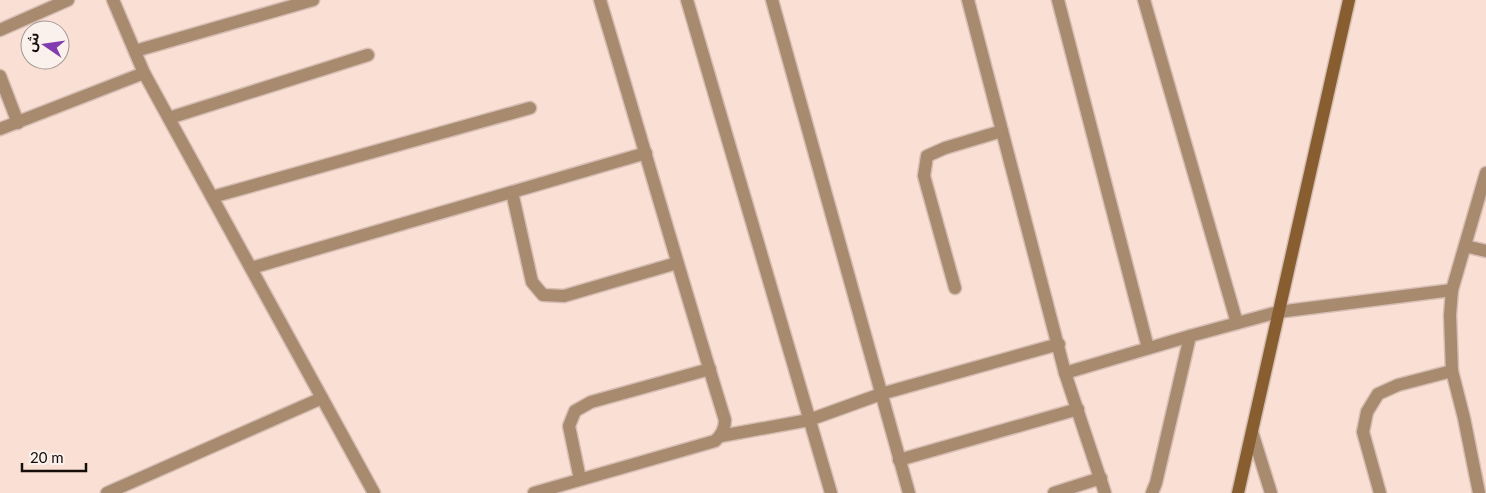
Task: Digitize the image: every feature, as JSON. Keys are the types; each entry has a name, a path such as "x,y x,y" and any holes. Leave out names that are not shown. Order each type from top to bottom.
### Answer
{"street":[{"path":"0,30 68,0"},
{"path":"113,0 144,74 374,493"},
{"path":"135,51 313,0"},
{"path":"534,493 558,489 580,479 715,441 721,436 726,420 676,263 646,153 600,0"},
{"path":"687,0 831,493"},
{"path":"772,0 908,493"},
{"path":"968,0 1066,373 1106,493"},
{"path":"1058,0 1148,348"},
{"path":"1144,0 1237,323"},
{"path":"1238,493 1349,0"},
{"path":"169,118 368,55"},
{"path":"0,129 144,74"},
{"path":"0,76 18,122"},
{"path":"212,197 530,108"},
{"path":"955,288 924,176 927,156 945,148 1002,131"},
{"path":"251,268 646,153"},
{"path":"1479,493 1464,418 1452,371 1450,315 1452,290 1486,173"},
{"path":"512,192 532,282 543,294 564,296 676,263"},
{"path":"1465,246 1486,251"},
{"path":"1066,373 1278,312 1452,290"},
{"path":"1152,493 1190,336"},
{"path":"721,436 810,420 881,394 1059,344"},
{"path":"580,479 569,426 575,411 591,402 710,369"},
{"path":"1380,493 1363,432 1370,406 1378,394 1398,385 1452,371"},
{"path":"107,493 322,398"},
{"path":"899,460 1078,409"},
{"path":"1252,432 1271,493"},
{"path":"1054,493 1101,478"}]}
